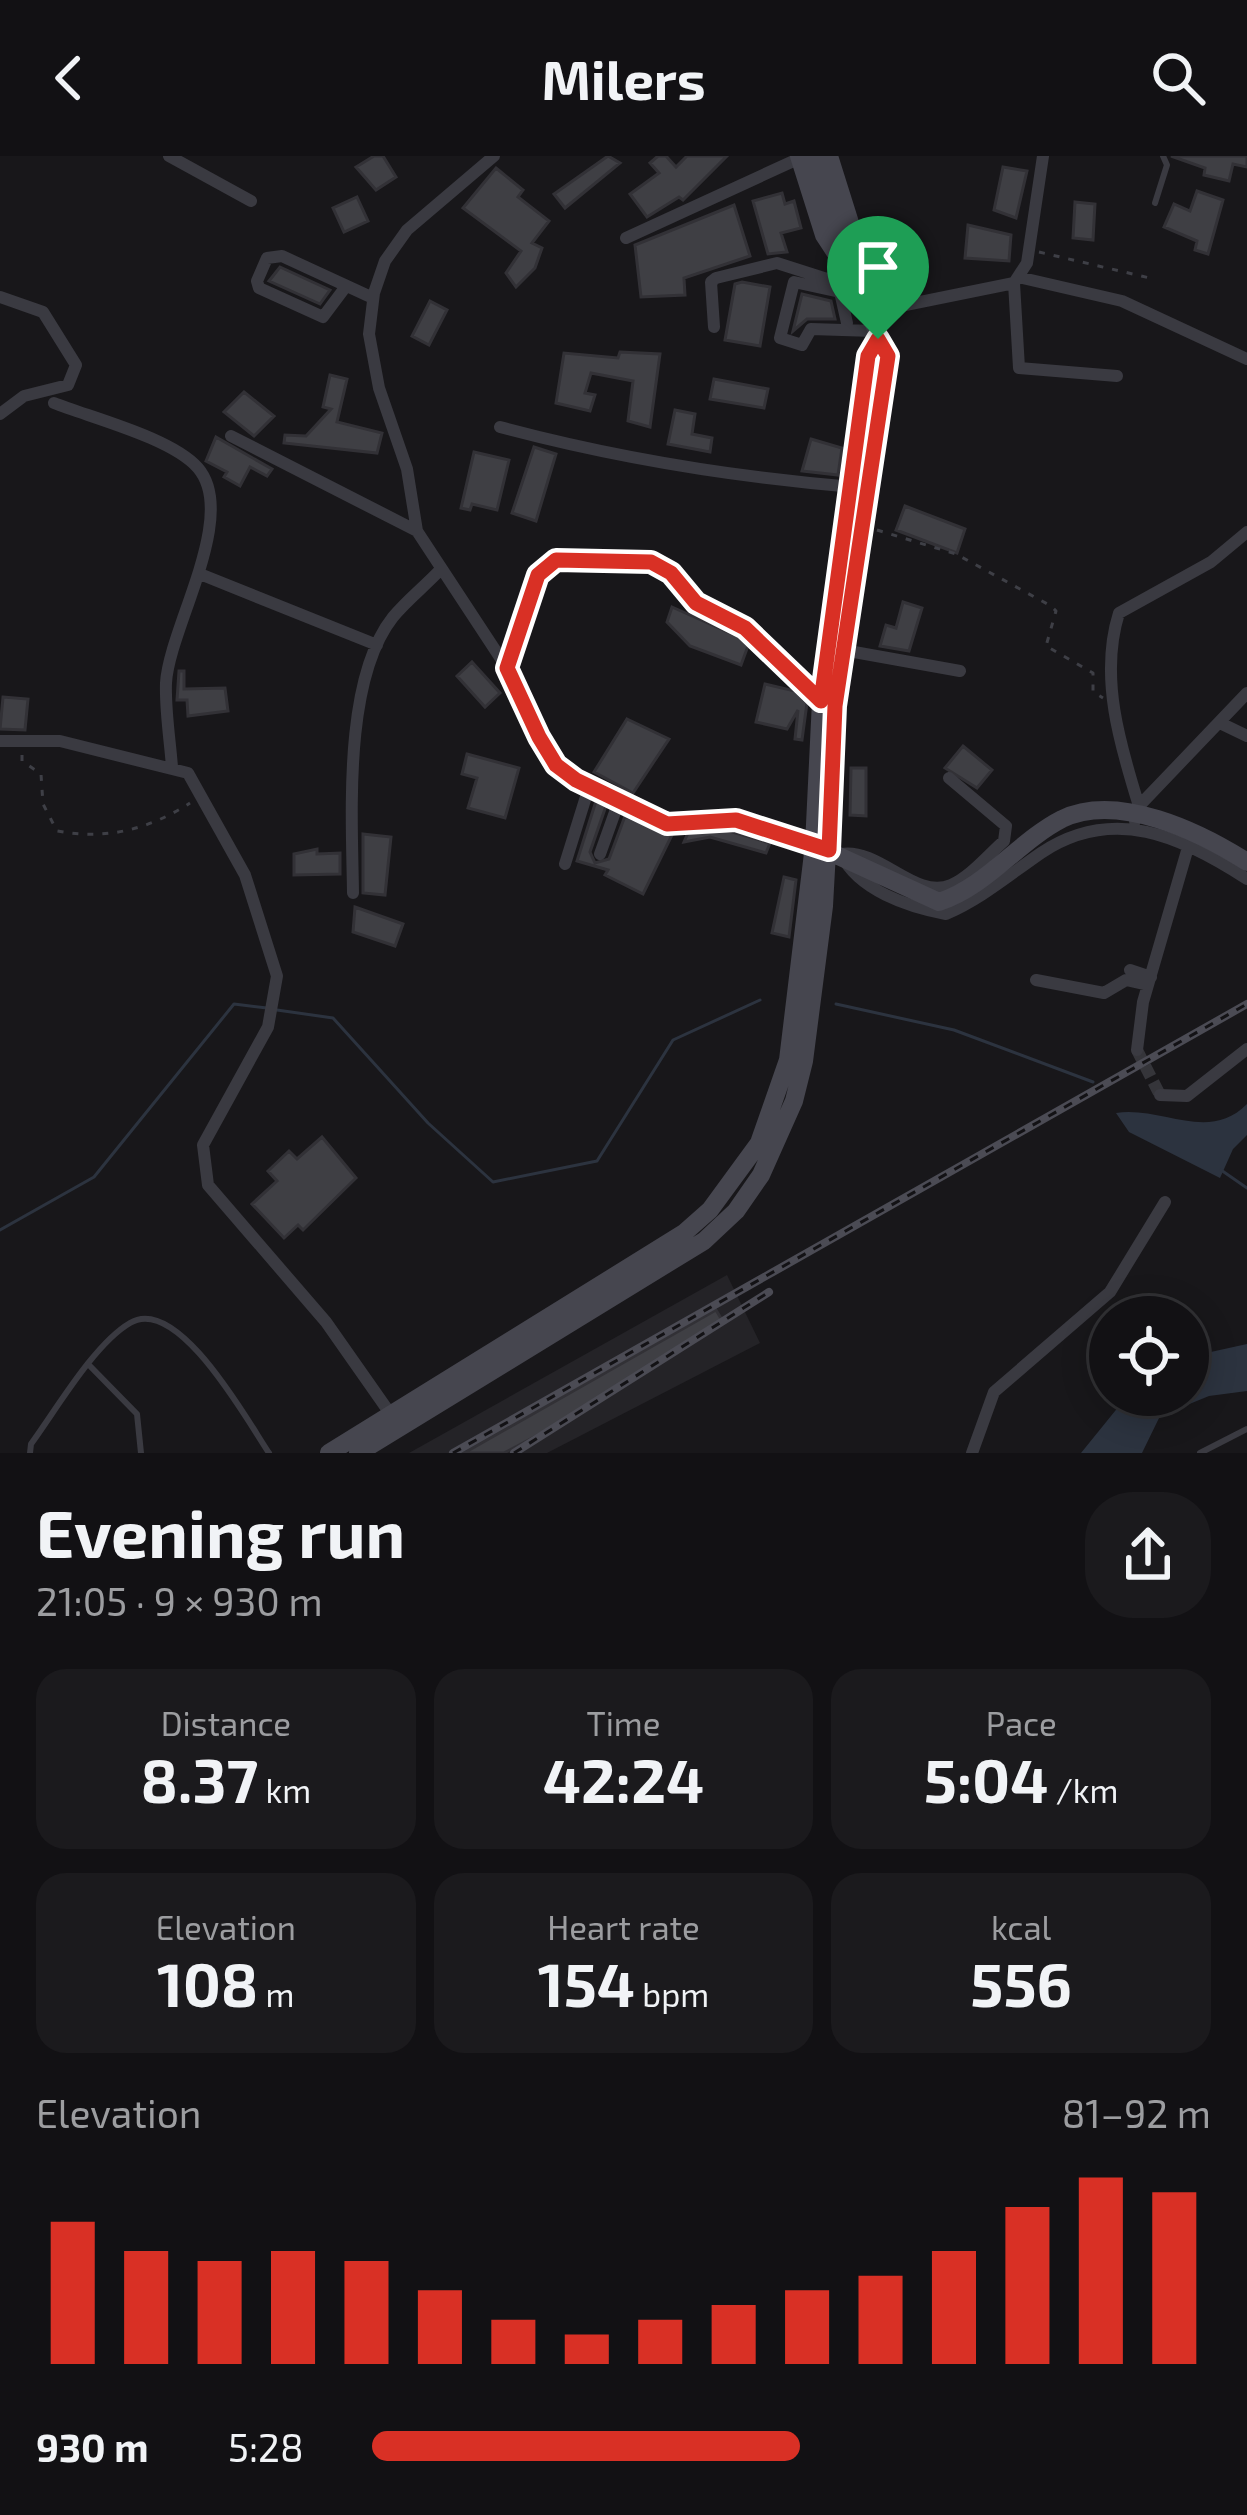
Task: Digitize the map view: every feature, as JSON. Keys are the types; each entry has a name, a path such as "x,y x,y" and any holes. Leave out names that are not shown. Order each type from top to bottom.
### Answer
{"main road":[{"path":"829,156 851,226 848,280"},
{"path":"805,157 822,178 848,280"},
{"path":"805,157 824,235 873,328 860,488 821,701 828,850"},
{"path":"329,1453 395,1421 736,1211 761,1175 794,1100 804,1062 806,978 828,850 843,650 864,526 860,488"},
{"path":"828,850 939,902 1064,818 1109,811 1148,817 1247,862"},
{"path":"358,1453 395,1421"}],"street":[{"path":"170,156 251,201"},
{"path":"494,156 407,230 385,261 373,298 369,334 379,388 407,469 417,531 507,668 556,765 589,787 667,824 723,818 828,850 874,857 935,889 956,883 1007,833 1006,826 949,778"},
{"path":"1043,156 1029,249 1016,280 1019,368 1117,376"},
{"path":"626,238 805,157"},
{"path":"344,289 323,317 259,287 257,281 267,258 282,256 344,289 373,298"},
{"path":"714,327 712,280 777,263 814,280"},
{"path":"847,323 848,280 792,284 781,340 802,345 811,328 873,328 1016,280 1132,304 1246,358"},
{"path":"0,297 44,312 76,364 68,385 23,396 0,414"},
{"path":"54,403 167,448 202,472 208,517 200,574 178,627 166,683 172,767"},
{"path":"500,427 592,452 746,479 860,488"},
{"path":"231,436 417,531"},
{"path":"1134,827 1139,806 1112,702 1111,638 1119,613 1211,562 1247,532"},
{"path":"507,668 546,565 651,562 671,573 696,603 745,628 821,701"},
{"path":"353,892 352,786 377,645 392,618 440,570"},
{"path":"200,574 377,645"},
{"path":"843,650 960,670"},
{"path":"1139,806 1247,693"},
{"path":"1220,722 1247,736"},
{"path":"0,741 60,741 188,773 245,875 277,976 268,1027 203,1145 208,1184 326,1322 395,1421"},
{"path":"566,865 589,787"},
{"path":"600,854 619,801"},
{"path":"828,850 856,878 922,909 946,914 1080,831 1134,827 1190,844 1247,879"},
{"path":"1138,1050 1136,1034 1190,844"},
{"path":"1130,970 1150,981"},
{"path":"1036,980 1105,993 1126,980 1150,981"},
{"path":"1160,1095 1187,1096 1247,1049"},
{"path":"972,1453 994,1392 1110,1292 1166,1202"}],"lane":[{"path":"1155,203 1167,165 1163,156"},
{"path":"31,1453 31,1444 89,1365 131,1322 163,1324 200,1351 269,1453"},
{"path":"89,1365 137,1414 141,1453"},
{"path":"1200,1453 1247,1430"}],"path":[{"path":"1029,249 1154,279"},
{"path":"864,526 956,554 1051,606 1056,611 1046,646 1093,673 1093,692 1112,702"},
{"path":"24,740 22,761 41,774 43,804 57,831 113,834 158,823 201,796"}],"shaded area":[{"path":"727,1275 760,1343 547,1453 409,1453"}],"water":[{"path":"1247,1104 1247,1135 1233,1149 1220,1178 1129,1132 1116,1113 1217,1121"},
{"path":"1247,1344 1247,1391 1209,1396 1209,1352"},
{"path":"1111,1416 1160,1416 1142,1453 1081,1453"}],"building":[{"path":"383,156 396,177 376,190 356,167"},
{"path":"608,156 620,163 565,208 554,194"},
{"path":"666,156 676,167 687,156 727,156 683,200 679,197 647,217 630,194 659,173 650,163"},
{"path":"1171,156 1247,156 1247,167 1233,164 1229,181 1204,175 1205,168"},
{"path":"1003,167 1027,171 1016,218 994,210"},
{"path":"496,168 523,190 518,197 549,221 532,243 542,248 535,268 516,287 506,273 521,251 463,208"},
{"path":"1197,191 1223,200 1208,254 1195,250 1197,241 1164,227 1174,204 1190,211"},
{"path":"782,193 785,204 794,201 801,228 781,233 787,252 768,254 753,201"},
{"path":"357,197 368,221 344,232 333,208"},
{"path":"1075,202 1095,204 1093,240 1073,238"},
{"path":"734,205 750,256 684,278 685,295 641,297 635,245"},
{"path":"968,225 1011,235 1009,261 965,258"},
{"path":"280,267 330,290 320,304 269,281"},
{"path":"735,284 770,287 760,346 725,340"},
{"path":"802,294 831,301 835,319 807,319 793,331"},
{"path":"430,301 447,310 429,345 412,336"},
{"path":"620,352 660,354 650,427 628,421 633,381 591,373 585,393 595,395 590,411 556,403 564,353 618,358"},
{"path":"330,375 347,379 337,422 382,433 377,453 284,443 285,435 306,436 331,409 323,407"},
{"path":"714,379 768,389 764,408 710,399"},
{"path":"244,392 274,416 254,436 224,412"},
{"path":"675,410 695,414 692,434 712,438 710,452 668,444"},
{"path":"216,437 272,469 267,476 250,467 240,486 224,477 227,472 206,461"},
{"path":"811,439 842,448 838,475 802,471"},
{"path":"534,447 556,454 536,521 512,513"},
{"path":"474,452 509,460 497,510 472,504 470,510 461,508"},
{"path":"905,506 965,529 957,553 896,530"},
{"path":"903,602 922,608 909,651 880,646 886,625 896,628"},
{"path":"672,607 739,637 748,646 741,665 690,646 667,622"},
{"path":"472,662 500,693 485,707 457,676"},
{"path":"179,671 184,671 184,689 225,688 228,711 188,716 187,700 177,700"},
{"path":"765,684 795,691 807,703 802,740 795,739 798,710 787,729 756,722"},
{"path":"3,697 28,699 25,730 0,729"},
{"path":"627,719 669,739 633,793 594,772"},
{"path":"963,746 992,770 977,788 945,768"},
{"path":"467,754 519,768 505,818 468,808 477,778 462,774"},
{"path":"851,768 866,768 866,816 850,815"},
{"path":"596,801 606,806 590,852 595,863 609,859 625,816 672,835 643,894 605,875 608,870 577,861"},
{"path":"722,829 770,843 766,853 710,837 684,842 688,833"},
{"path":"363,834 391,837 385,895 363,893"},
{"path":"317,849 317,854 340,853 340,874 294,875 294,854"},
{"path":"784,877 796,880 789,937 772,933"},
{"path":"355,907 403,924 395,946 353,932"},
{"path":"322,1137 356,1178 303,1230 298,1225 284,1238 252,1204 277,1181 268,1171 289,1151 297,1159"},
{"path":"716,1310 722,1320 574,1416 504,1453 464,1453"}],"waterway":[{"path":"277,1010 333,1018 428,1123 493,1182 597,1161 673,1040 760,1000"},
{"path":"0,1230 94,1177 234,1004 267,1008"},
{"path":"836,1004 954,1030 1093,1082"},
{"path":"1221,1170 1247,1188"}],"tunnel":[{"path":"1137,1050 1160,1095"}],"railway":[{"path":"453,1453 1247,1004"},
{"path":"514,1453 769,1292"}],"route":[{"path":"878,339 888,356 835,706 829,850 736,820 667,824 566,774 539,737 507,668 538,575 556,560 651,562 671,573 696,603 745,628 821,701 868,356 878,339"}]}
